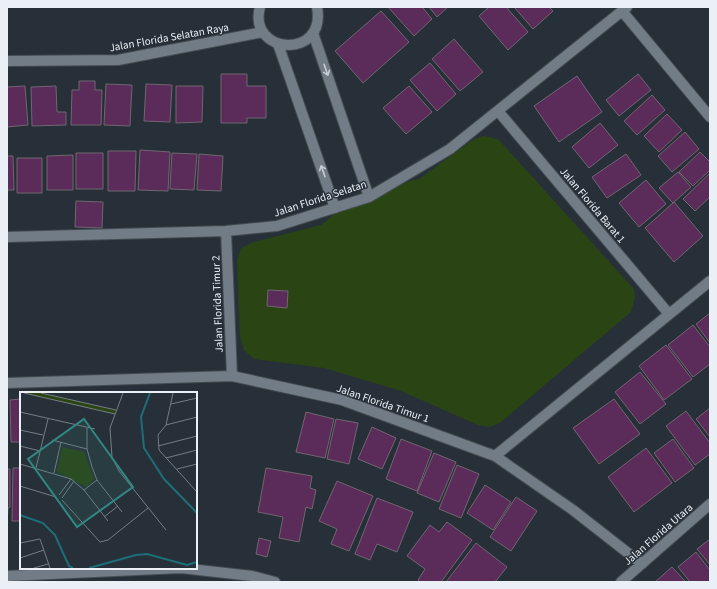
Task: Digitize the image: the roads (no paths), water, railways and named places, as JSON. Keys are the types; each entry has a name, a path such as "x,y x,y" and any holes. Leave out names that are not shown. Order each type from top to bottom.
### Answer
{"street":[{"path":"260,7 258,13 259,23 263,32 270,40 278,44 288,46 306,40 313,33 317,24 317,7"},
{"path":"624,9 710,117"},
{"name":"Jalan Florida Selatan","path":"7,237 226,231 276,226 369,197 450,150 624,9"},
{"name":"Jalan Florida Selatan Raya","path":"7,61 118,60 263,32"},
{"path":"313,33 369,197"},
{"path":"278,44 335,208"},
{"name":"Jalan Florida Barat 1","path":"498,111 669,314"},
{"name":"Jalan Florida Timur 2","path":"226,231 232,376"},
{"path":"495,456 710,281"},
{"name":"Jalan Florida Timur 1","path":"7,383 232,376 342,400 495,456 573,510 642,564"},
{"name":"Jalan Florida Utara","path":"621,582 710,504"},
{"path":"7,576 159,569"},
{"path":"190,569 252,576 275,582"}]}
